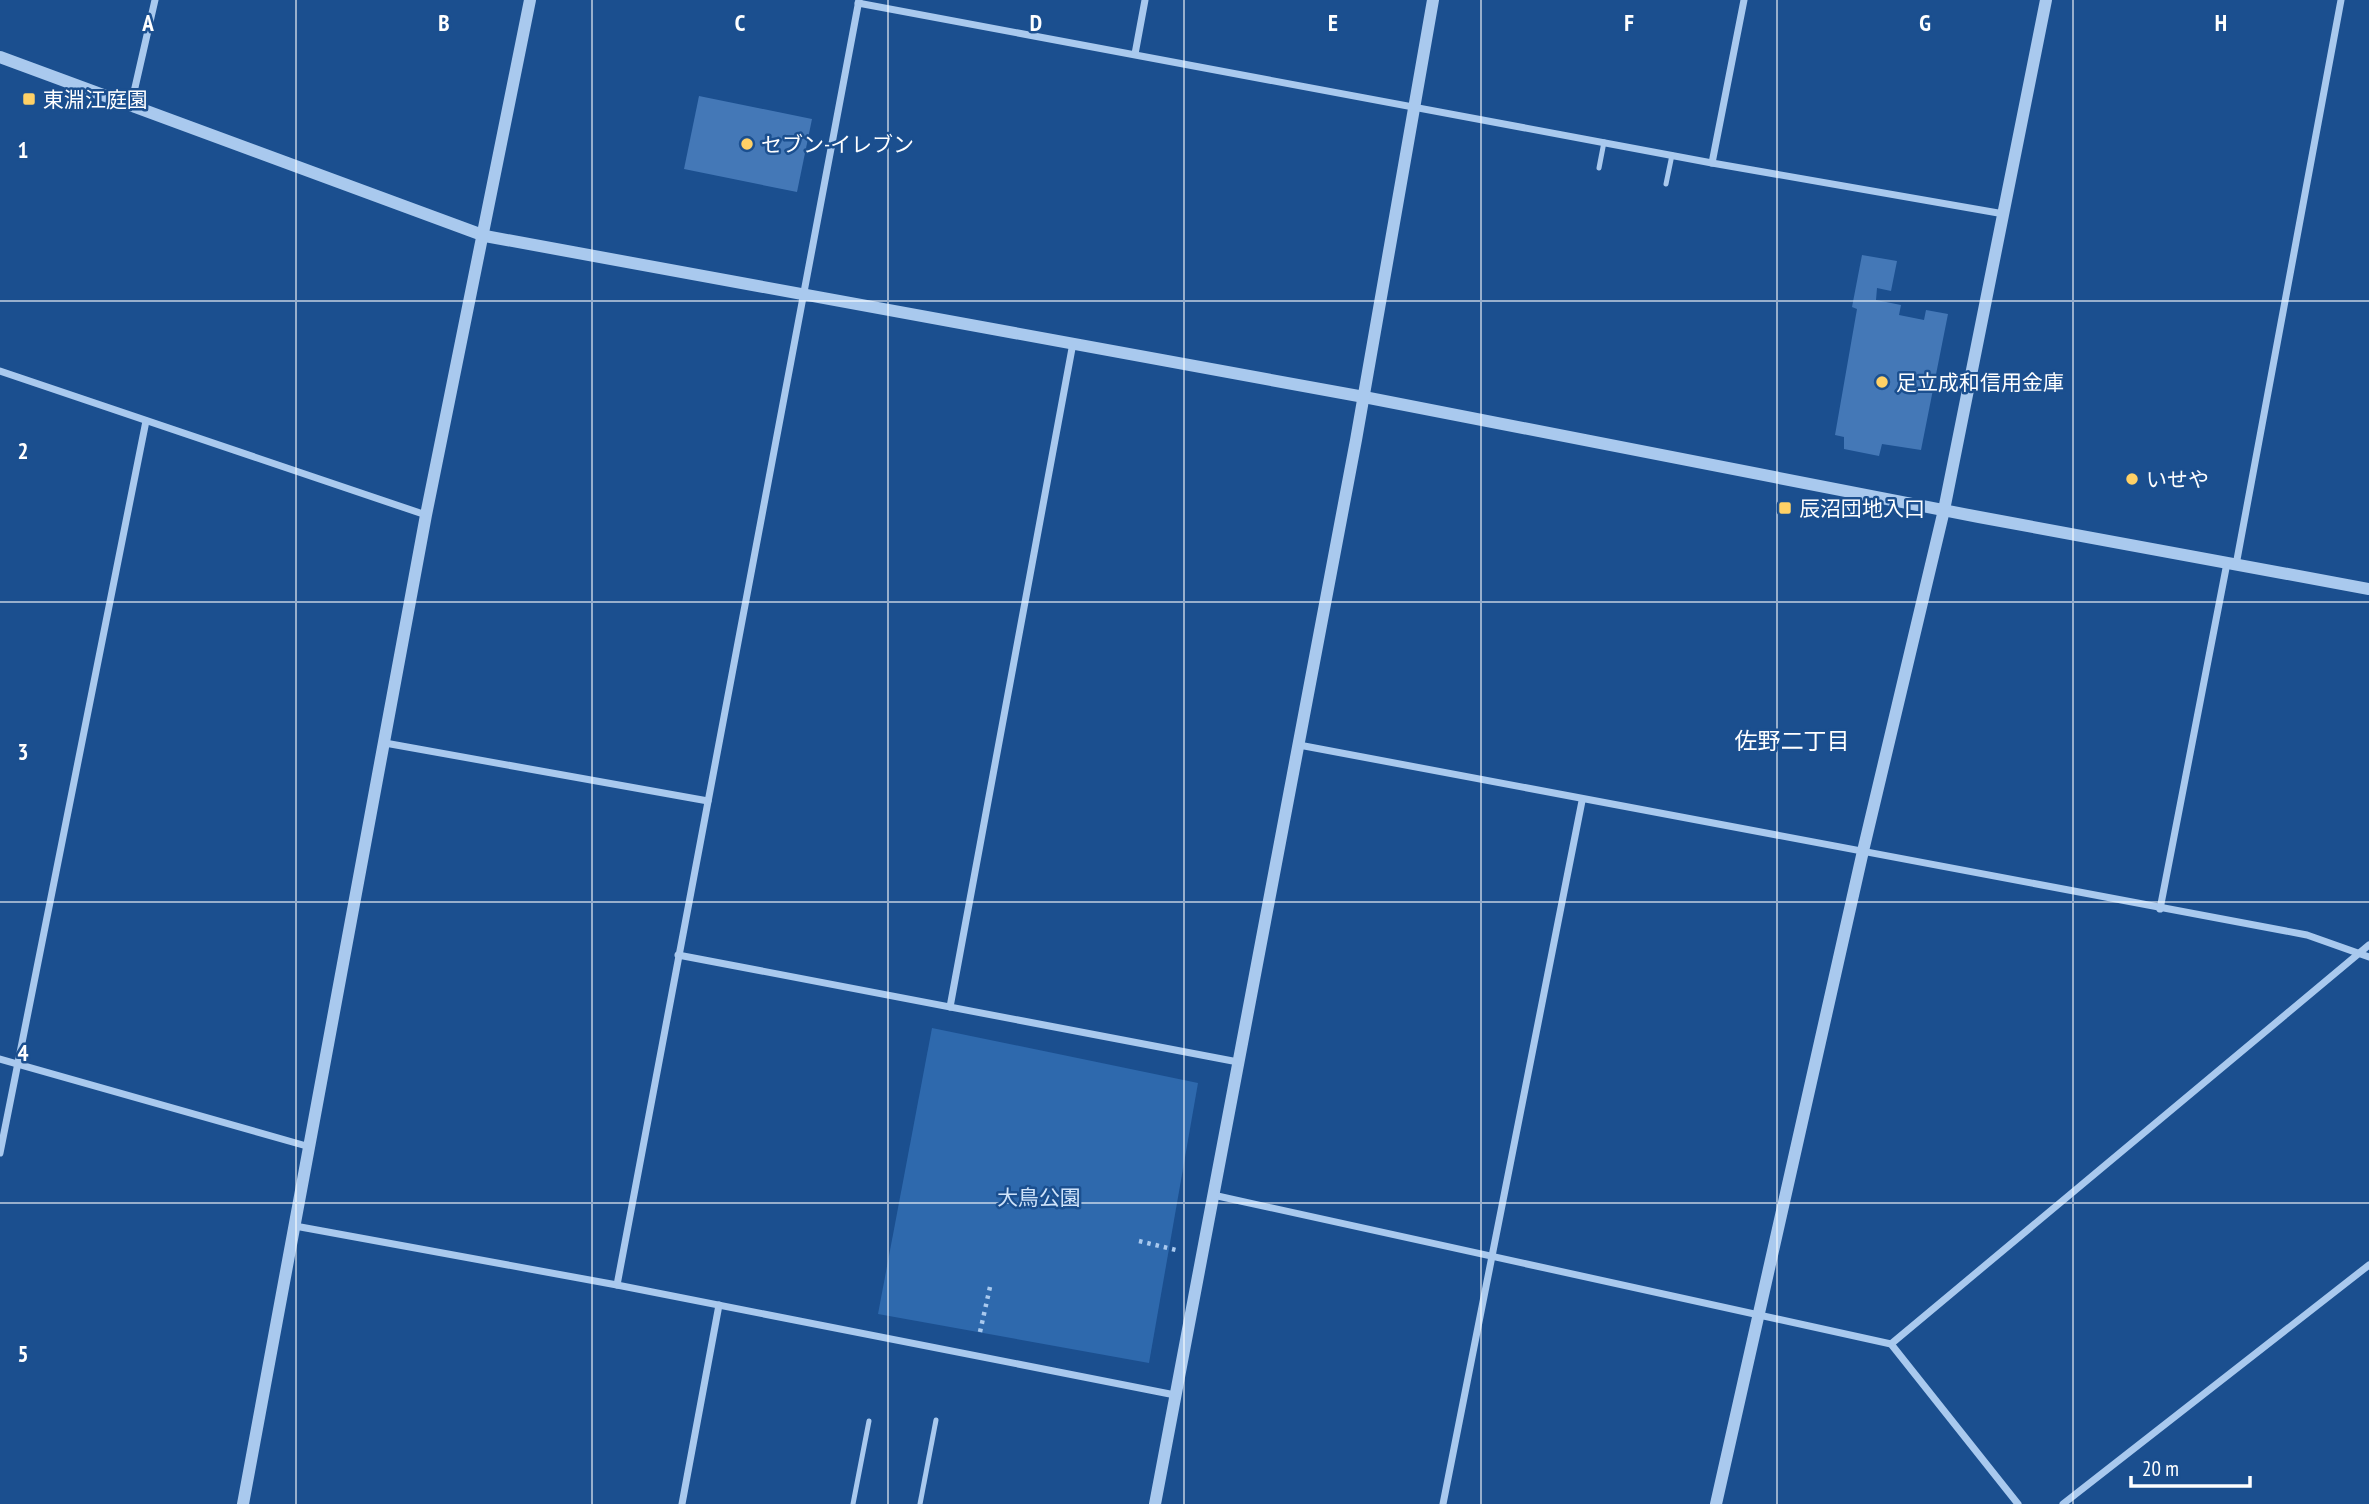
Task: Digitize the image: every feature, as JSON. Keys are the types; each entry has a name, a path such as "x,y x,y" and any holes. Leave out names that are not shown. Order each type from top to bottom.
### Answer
{"street":[{"path":"131,105 155,0"},
{"path":"243,1504 426,515 485,236 530,0"},
{"path":"1135,54 1145,0"},
{"path":"1155,1504 1364,397 1412,107 1433,0"},
{"path":"1712,163 1744,0"},
{"path":"1716,1504 1863,851 1944,510 2046,0"},
{"path":"2160,909 2232,564 2341,0"},
{"path":"617,1285 858,2 1712,163 2005,214"},
{"path":"0,57 485,236 1364,397 1944,510 2369,589"},
{"path":"950,1007 1074,343"},
{"path":"0,371 426,515"},
{"path":"0,1153 146,421"},
{"path":"385,743 708,802"},
{"path":"1299,745 1582,801 2307,935 2369,957"},
{"path":"1443,1504 1582,801"},
{"path":"1891,1344 2369,945"},
{"path":"678,955 1238,1062"},
{"path":"0,1059 310,1147"},
{"path":"1213,1195 1891,1344 2018,1504"},
{"path":"295,1226 617,1285 1175,1395"},
{"path":"2063,1504 2369,1265"},
{"path":"682,1504 719,1305"}],"lane":[{"path":"1599,168 1604,142"},
{"path":"1666,184 1672,155"},
{"path":"920,1504 936,1420"},
{"path":"853,1504 869,1421"}],"path":[{"path":"1139,1241 1180,1251"},
{"path":"978,1339 990,1287"}],"green space":[{"name":"大鳥公園","path":"932,1028 1198,1083 1149,1363 878,1314"}],"building":[{"path":"699,96 812,119 797,192 684,169"},
{"path":"1862,255 1897,261 1891,291 1877,288 1876,300 1901,305 1899,315 1924,320 1926,310 1948,314 1921,450 1882,444 1879,456 1844,449 1844,437 1835,435 1857,309 1852,307"}],"place":[{"name":"東淵江庭園","path":"29,99"},
{"name":"セブン-イレブン","path":"747,144"},
{"name":"足立成和信用金庫","path":"1882,382"},
{"name":"いせや","path":"2132,479"},
{"name":"辰沼団地入口","path":"1785,508"}],"district":[{"name":"佐野二丁目","path":"1792,740"}]}
